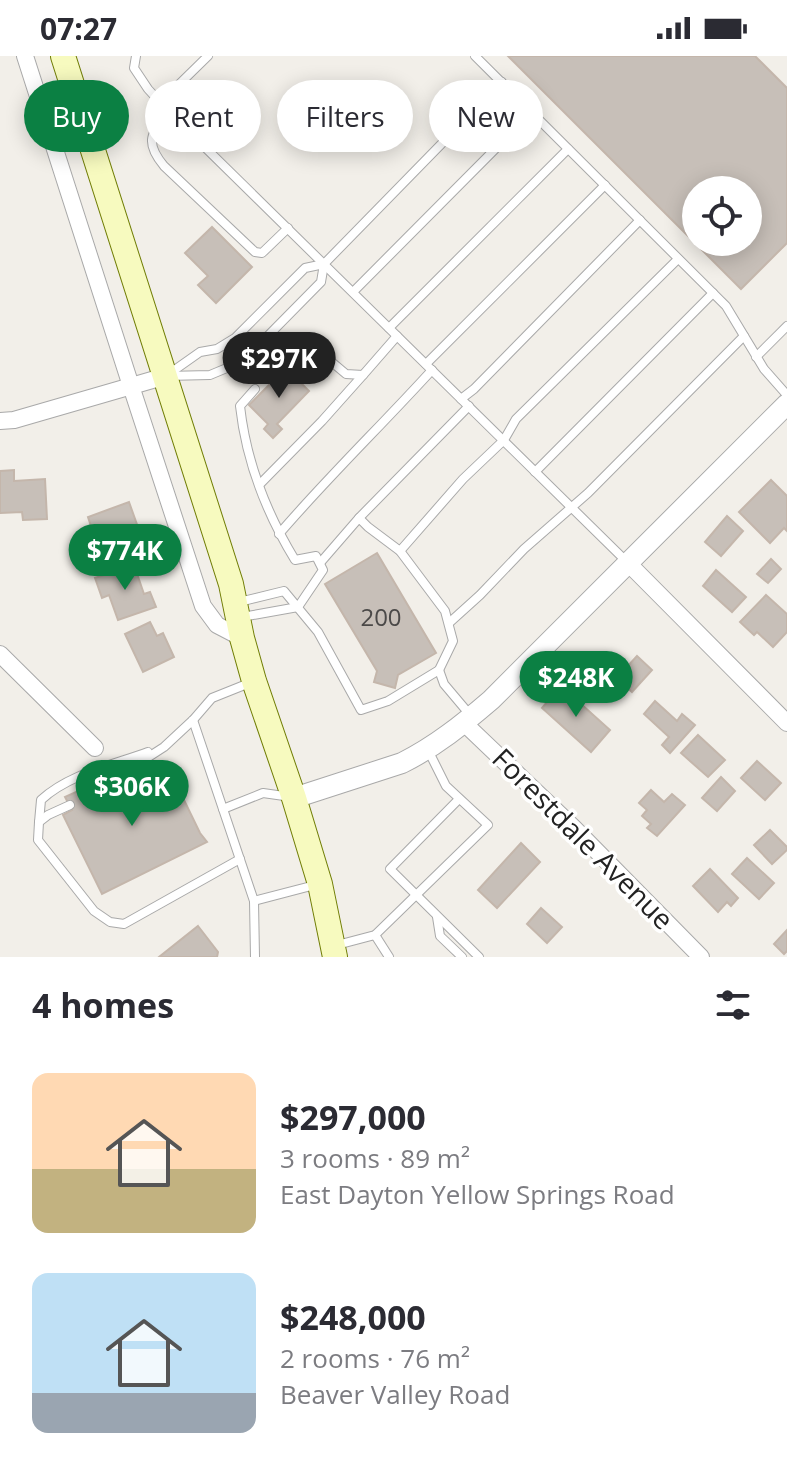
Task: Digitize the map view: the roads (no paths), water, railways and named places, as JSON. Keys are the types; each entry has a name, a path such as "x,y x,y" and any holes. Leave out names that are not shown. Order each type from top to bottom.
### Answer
{"main road":[{"path":"63,56 231,584 254,681 320,884 334,951"}],"street":[{"path":"25,56 203,606 217,625 238,620"},
{"path":"0,421 14,420 166,376"},
{"path":"294,798 392,766 428,749 467,720 491,700 787,404"},
{"path":"628,563 787,723"},
{"path":"0,654 95,748"},
{"name":"Forestdale Avenue","path":"467,720 701,957"}],"lane":[{"path":"136,56 134,68 145,84"},
{"path":"183,80 208,56"},
{"path":"475,56 500,80"},
{"path":"543,123 726,306 764,369 787,395"},
{"path":"389,328 568,149"},
{"path":"155,152 164,166 255,252 262,253 288,228"},
{"path":"210,152 628,563"},
{"path":"166,376 200,352 217,349 235,338 305,268 324,264 434,152"},
{"path":"353,292 492,152"},
{"path":"279,534 365,443 429,367 605,185"},
{"path":"461,399 640,220"},
{"path":"400,551 463,479 504,440 516,419 678,259"},
{"path":"166,376 210,375 234,365 251,353 321,282 324,264"},
{"path":"535,472 713,293"},
{"path":"756,357 787,326"},
{"path":"260,484 322,421 397,336"},
{"path":"449,623 524,549 588,493 744,336"},
{"path":"267,376 298,342 315,348 346,374 363,375"},
{"path":"255,389 240,406 253,467 279,534 295,560 316,556 322,566"},
{"path":"238,620 298,607 322,566 359,518 469,406"},
{"path":"238,620 284,591 318,632 361,710 388,701 439,670 453,641 445,611 400,551 359,518"},
{"path":"439,670 444,684 467,720"},
{"path":"91,794 164,747 212,698 254,681"},
{"path":"193,720 254,901 255,957"},
{"path":"164,747 52,790 41,800 38,840 94,911 110,922 124,924 240,859"},
{"path":"334,951 375,935 488,825 446,786 428,749"},
{"path":"223,809 263,793 294,798"},
{"path":"459,799 390,869 479,957"},
{"path":"39,822 70,805"},
{"path":"254,901 320,884"},
{"path":"437,917 440,936 462,957"},
{"path":"375,935 389,957"}]}
